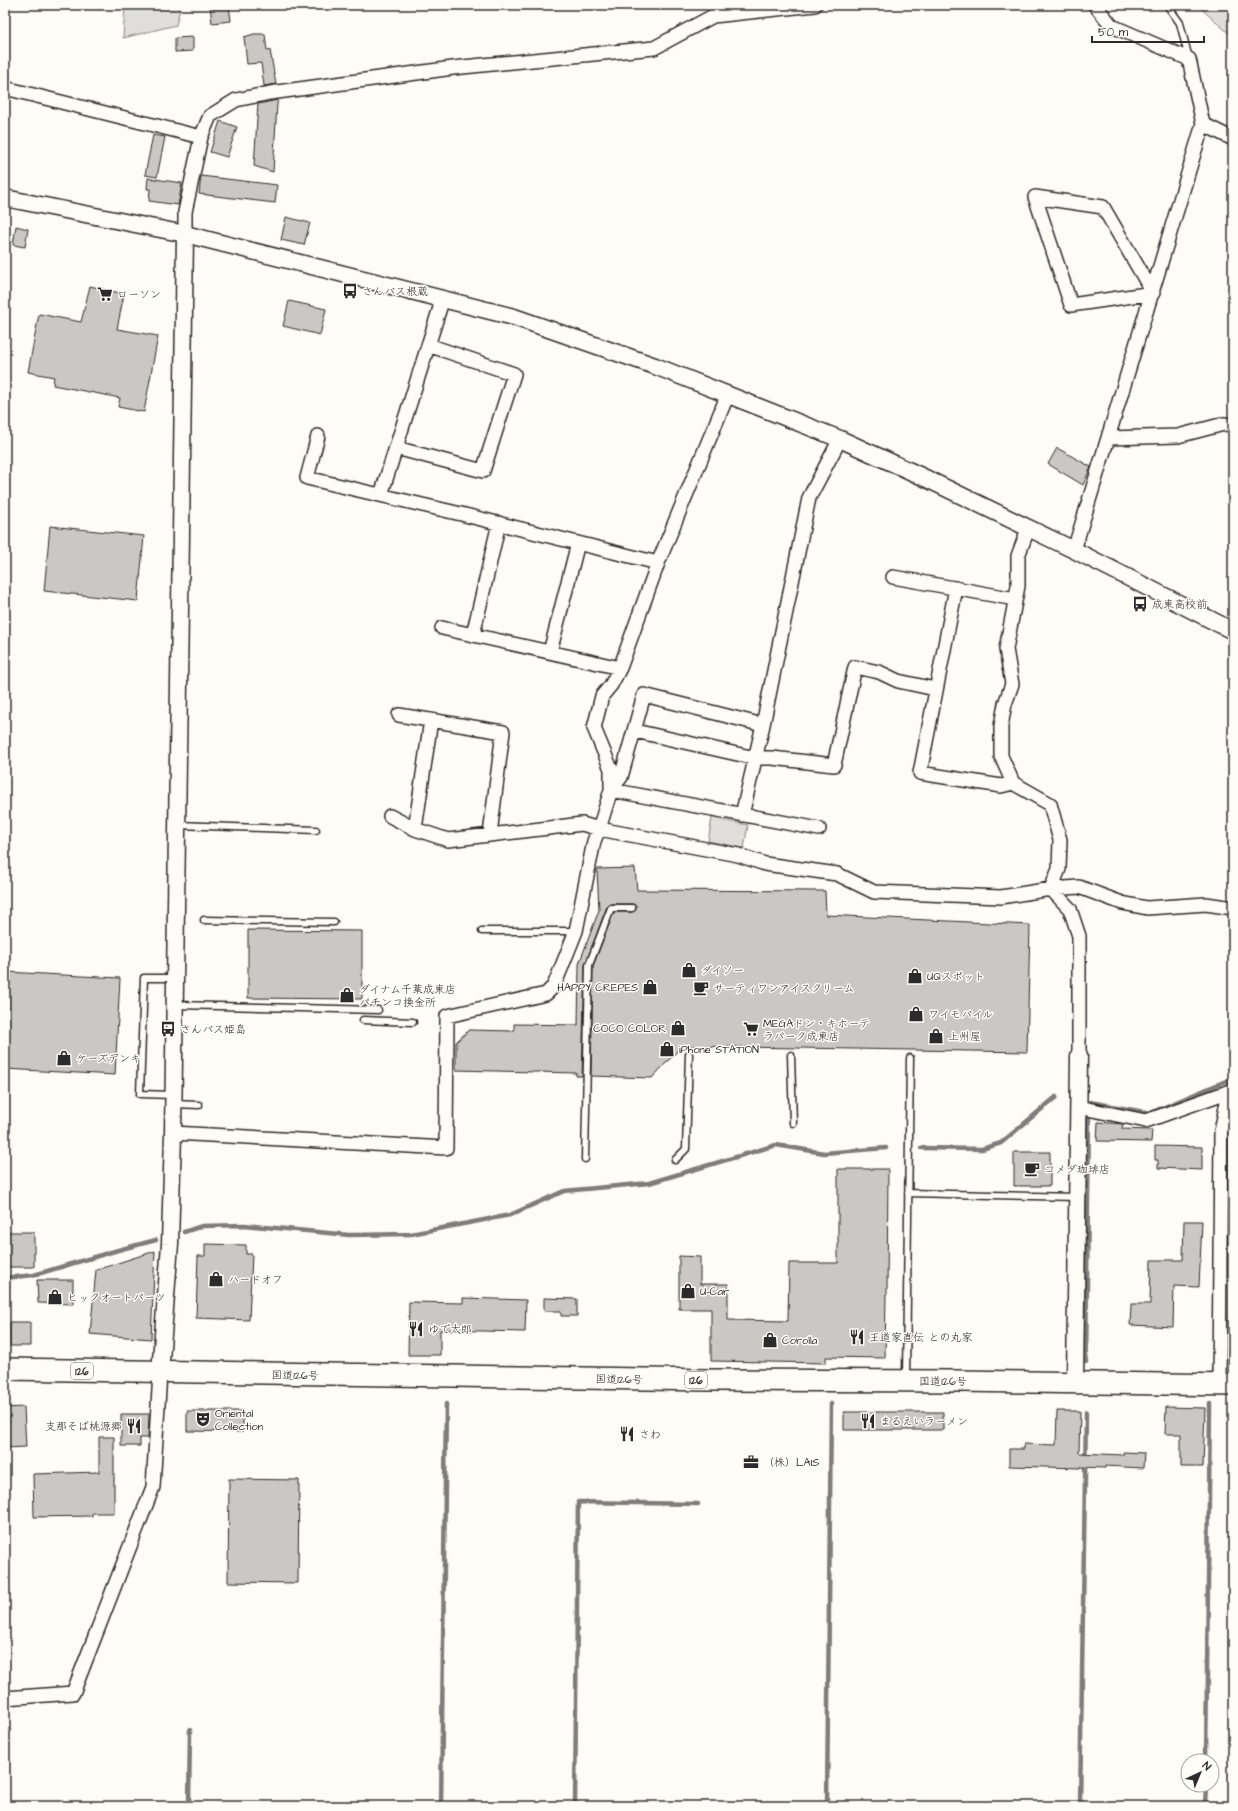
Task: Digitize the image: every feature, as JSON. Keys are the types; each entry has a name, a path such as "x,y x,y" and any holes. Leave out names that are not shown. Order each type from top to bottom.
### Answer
{"highway":[{"name":"国道126号","path":"5,1370 1226,1385"}],"street":[{"path":"5,1698 73,1693 153,1487 170,1244 174,1100 185,212 201,137 210,116 236,100 270,93 453,68 654,48 713,16 815,5"},
{"path":"1074,550 1203,124 1189,59 1112,26 1095,5"},
{"path":"5,88 201,137"},
{"path":"1203,124 1233,139"},
{"path":"1035,197 1103,207 1152,293 1071,305 1035,197"},
{"path":"5,198 185,234 514,316 655,366 840,439 923,477 1074,550 1233,631"},
{"path":"382,495 443,298"},
{"path":"396,448 483,471 514,374 428,345"},
{"path":"173,1133 446,1148 448,1016 546,994 554,986 576,931 594,841 611,790 611,769 594,728 602,696 611,685 620,668 658,563 728,394"},
{"path":"1108,438 1178,436 1224,424 1233,425"},
{"path":"318,436 307,478 499,523 658,563"},
{"path":"742,815 763,725 809,498 840,439"},
{"path":"473,635 499,523"},
{"path":"1028,529 1018,556 1018,586 1006,649 1012,684 1005,704 1001,726 1001,756 1013,783 1050,804 1060,840 1059,869 1052,889"},
{"path":"550,652 578,543"},
{"path":"893,577 1015,599"},
{"path":"956,588 935,688 920,773 1001,786 1013,783"},
{"path":"442,628 620,668"},
{"path":"635,731 755,758 772,758 834,765 854,667 879,672 898,681 935,688"},
{"path":"611,790 621,777 644,695 763,725"},
{"path":"399,715 503,732 490,834"},
{"path":"415,829 431,720"},
{"path":"611,790 819,829"},
{"path":"390,816 415,829 448,840 582,824 599,829 738,855 765,864 837,874 874,892 1001,897 1079,886 1122,903 1147,908 1206,904 1233,908"},
{"path":"1052,889 1070,909 1079,936 1075,1382"},
{"path":"1078,1107 1146,1121 1233,1090"},
{"path":"1226,1385 1221,1131 1227,1102 1233,1094"}],"lane":[{"path":"1167,5 1180,23 1189,59"},
{"path":"177,825 316,830"},
{"path":"585,1158 589,965 611,908 632,908"},
{"path":"204,920 334,922"},
{"path":"482,931 576,931"},
{"path":"175,978 144,978 140,1094 199,1105"},
{"path":"175,1005 378,1010"},
{"path":"363,1020 413,1022"},
{"path":"675,1160 686,1149 689,1054"},
{"path":"791,1056 793,1123"},
{"path":"906,1381 910,1058"},
{"path":"908,1193 1076,1197"}],"shaded area":[{"path":"125,5 181,5 176,25 123,38"},
{"path":"1197,5 1233,5 1233,37"},
{"path":"712,818 748,825 744,848 708,841"}],"building":[{"path":"210,5 229,5 231,21 212,23"},
{"path":"254,34 265,34 267,51 270,50 276,84 264,86 261,63 247,64 244,37"},
{"path":"193,37 193,51 175,52 175,38"},
{"path":"278,100 273,172 254,166 258,104"},
{"path":"220,121 237,127 227,157 210,152"},
{"path":"153,135 165,137 157,177 145,175"},
{"path":"201,176 277,185 275,203 199,194"},
{"path":"148,178 182,183 178,205 149,201 150,189 147,189"},
{"path":"286,217 310,223 304,245 281,240"},
{"path":"16,226 28,229 25,247 13,245"},
{"path":"90,286 124,294 117,329 158,336 144,412 118,407 120,398 53,385 54,377 28,372 39,314 81,322"},
{"path":"289,301 326,309 320,335 283,326"},
{"path":"1057,448 1091,467 1083,485 1048,464"},
{"path":"50,526 144,536 138,601 44,591"},
{"path":"635,868 637,890 825,891 826,915 1030,925 1027,1052 682,1046 652,1078 591,1076 593,966 614,912 632,912 636,908 636,905 632,904 611,904 607,906 585,965 582,1076 576,1076 576,1073 456,1070 456,1042 469,1030 514,1031 514,1024 578,1025 579,964 599,910 597,869"},
{"path":"248,930 362,931 362,999 248,998"},
{"path":"5,972 120,978 115,1075 5,1069"},
{"path":"1098,1122 1123,1124 1122,1129 1152,1130 1151,1142 1097,1141"},
{"path":"1155,1146 1202,1147 1202,1170 1158,1168 1158,1160 1155,1160"},
{"name":"コメダ珈琲店","path":"1014,1152 1050,1152 1050,1186 1014,1186"},
{"path":"838,1169 888,1169 885,1358 826,1357 826,1363 711,1361 711,1309 679,1309 679,1256 700,1257 700,1284 728,1284 728,1320 788,1321 789,1263 838,1263"},
{"path":"1184,1221 1202,1221 1199,1287 1174,1286 1173,1327 1130,1325 1131,1304 1150,1304 1151,1260 1183,1260"},
{"path":"5,1232 34,1232 34,1267 5,1267"},
{"path":"205,1244 246,1245 246,1254 252,1254 249,1320 196,1318 198,1256 205,1256"},
{"path":"155,1251 151,1339 90,1334 96,1270"},
{"path":"37,1280 73,1280 73,1304 38,1303"},
{"path":"463,1298 526,1300 525,1332 440,1330 440,1355 408,1355 409,1302 463,1303"},
{"path":"544,1298 577,1299 577,1316 561,1316 561,1311 544,1311"},
{"path":"10,1322 30,1322 30,1346 10,1346"},
{"path":"24,1407 26,1447 5,1448 5,1408"},
{"path":"1166,1407 1205,1408 1203,1467 1181,1467 1181,1434 1165,1434"},
{"path":"187,1411 243,1411 243,1432 187,1431"},
{"path":"1057,1411 1080,1411 1079,1453 1123,1455 1123,1452 1144,1453 1143,1468 1105,1466 1105,1468 1080,1468 1009,1466 1009,1449 1024,1449 1024,1444 1056,1445"},
{"path":"844,1412 943,1412 943,1430 844,1430"},
{"path":"121,1414 149,1414 148,1438 140,1438 140,1446 121,1446"},
{"path":"99,1437 114,1437 114,1513 92,1513 92,1516 34,1517 33,1474 99,1472"},
{"path":"229,1479 299,1480 298,1583 228,1582"}],"waterway":[{"path":"1090,1102 1150,1113 1233,1078"},
{"path":"921,1148 982,1149 1001,1143 1056,1097"},
{"path":"1086,1362 1089,1117"},
{"path":"184,1232 202,1226 244,1225 349,1235 411,1234 510,1215 564,1191 649,1183 776,1145 824,1153 886,1148"},
{"path":"5,1278 34,1275 156,1240"},
{"path":"441,1806 446,1404"},
{"path":"827,1806 831,1404"},
{"path":"1206,1753 1210,1404"},
{"path":"1080,1806 1086,1412"},
{"path":"575,1806 578,1502 698,1504"},
{"path":"189,1806 190,1730"},
{"path":"1205,1806 1206,1793"}],"place":[{"name":"さんバス根蔵","path":"350,291"},
{"name":"ローソン","path":"105,294"},
{"name":"成東高校前","path":"1140,604"},
{"name":"ダイソー","path":"689,970"},
{"name":"UQスポット","path":"915,976"},
{"name":"HAPPY CREPES","path":"650,987"},
{"name":"サーティワンアイスクリーム","path":"701,988"},
{"name":"ダイナム千葉成東店 パチンコ換金所","path":"347,995"},
{"name":"ワイモバイル","path":"916,1014"},
{"name":"COCO COLOR","path":"678,1028"},
{"name":"さんバス姫島","path":"168,1029"},
{"name":"MEGAドン・キホーテ ラパーク成東店","path":"751,1029"},
{"name":"上州屋","path":"936,1036"},
{"name":"iPhone STATION","path":"667,1049"},
{"name":"ケーズデンキ","path":"64,1058"},
{"name":"コメダ珈琲店","path":"1032,1169"},
{"name":"ハードオフ","path":"216,1279"},
{"name":"U-Car","path":"688,1291"},
{"name":"ヒックオートパーツ","path":"55,1297"},
{"name":"ゆで太郎","path":"416,1329"},
{"name":"王道家直伝 との丸家","path":"857,1337"},
{"name":"Corolla","path":"770,1340"},
{"name":"Oriental Collection","path":"203,1419"},
{"name":"まるえいラーメン","path":"868,1421"},
{"name":"支那そば桃源郷","path":"134,1426"},
{"name":"さわ","path":"627,1434"},
{"name":"（株）LAIS","path":"751,1462"}]}
